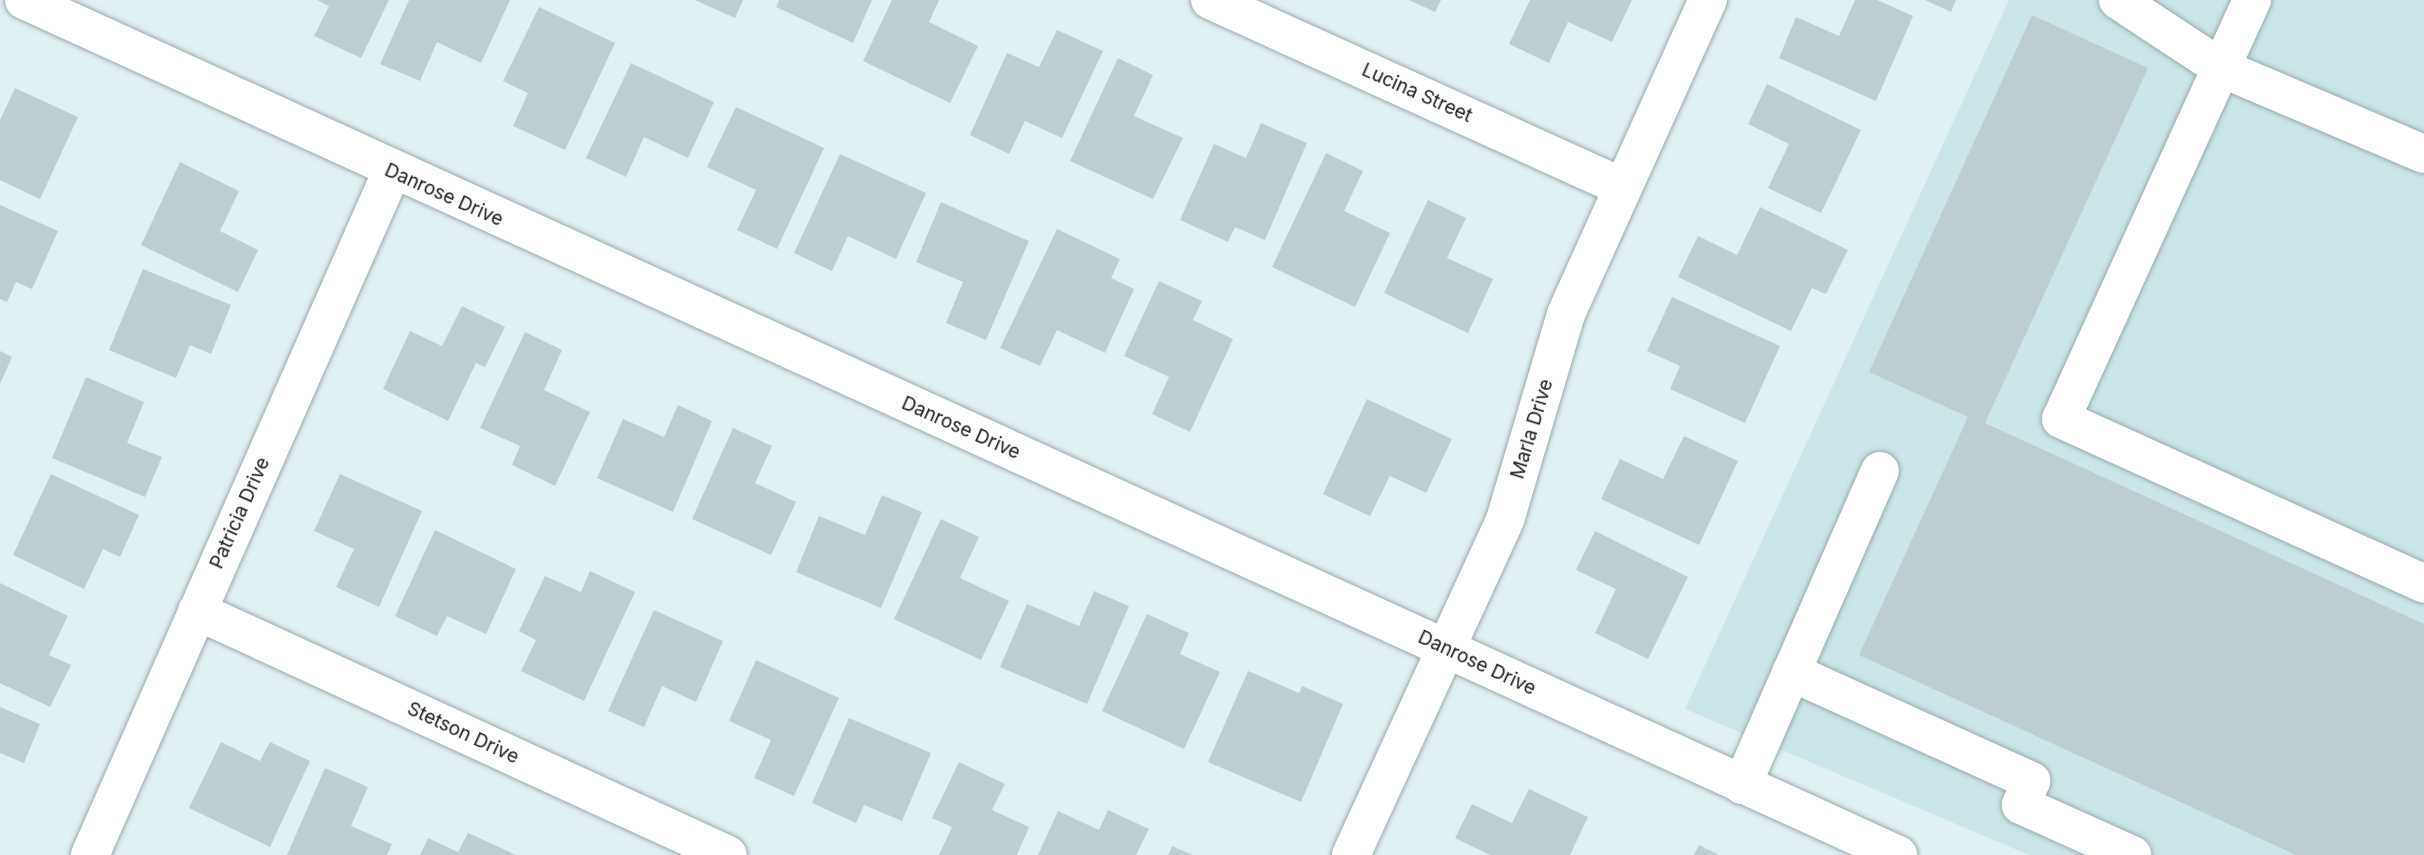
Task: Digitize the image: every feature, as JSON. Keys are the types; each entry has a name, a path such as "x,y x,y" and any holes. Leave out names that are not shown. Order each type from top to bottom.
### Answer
{"street":[{"name":"Danrose Drive","path":"24,0 392,171 1898,855"},
{"name":"Lucina Street","path":"1210,0 1623,187"},
{"name":"Marla Drive","path":"1351,855 1505,520 1566,314 1708,0"},
{"path":"2118,0 2221,68 2424,154"},
{"path":"2252,0 2061,419 2424,584"},
{"name":"Patricia Drive","path":"90,855 392,171"},
{"path":"1742,785 1880,471"},
{"name":"Stetson Drive","path":"197,611 728,855"},
{"path":"1791,672 2031,781 2021,805 2132,855"}],"shaded area":[{"path":"2009,0 2424,0 2424,855 2029,855 1685,709"}],"building":[{"path":"317,0 389,0 361,58 314,36 329,6"},
{"path":"409,0 510,0 481,63 437,42 420,81 380,64"},
{"path":"695,0 743,0 735,18"},
{"path":"779,0 872,0 853,43 776,7"},
{"path":"892,0 939,0 929,22 978,46 950,103 863,61"},
{"path":"1409,0 1441,0 1435,12"},
{"path":"1530,0 1632,0 1612,42 1568,22 1549,63 1509,44"},
{"path":"1855,0 1877,0 1913,16 1876,101 1779,58 1796,17 1839,36"},
{"path":"1925,0 1956,0 1951,12"},
{"path":"539,7 615,43 565,150 513,126 528,93 503,81"},
{"path":"2032,15 2148,68 1985,423 2424,624 2424,855 2296,855 1859,655 1968,417 1869,372"},
{"path":"1057,30 1103,51 1062,138 1025,121 1009,154 970,135 1007,53 1039,67"},
{"path":"1118,58 1153,75 1134,116 1183,138 1153,199 1070,161"},
{"path":"631,63 714,102 688,158 644,137 626,177 586,158"},
{"path":"1767,84 1861,130 1821,213 1768,188 1789,144 1748,124"},
{"path":"15,88 78,117 40,199 0,180 0,120"},
{"path":"736,107 824,148 777,249 737,230 756,190 707,167"},
{"path":"1261,123 1307,143 1265,240 1235,227 1228,242 1180,220 1214,144 1246,158"},
{"path":"1326,153 1363,171 1344,211 1390,233 1355,307 1272,267"},
{"path":"840,154 926,193 896,259 848,236 832,271 794,253"},
{"path":"180,162 239,191 220,231 258,250 238,292 141,245"},
{"path":"1428,200 1466,218 1447,258 1493,279 1468,333 1384,293"},
{"path":"941,202 1029,241 986,340 946,323 963,282 916,262"},
{"path":"0,205 58,231 32,289 16,282 7,302 0,299"},
{"path":"1760,207 1848,250 1826,294 1812,288 1791,331 1678,277 1698,236 1737,255"},
{"path":"1057,229 1120,259 1111,278 1134,289 1105,353 1057,330 1040,366 1000,348"},
{"path":"143,269 231,305 211,354 190,345 176,378 109,350"},
{"path":"1159,281 1202,301 1193,320 1233,339 1190,432 1152,414 1169,377 1124,356"},
{"path":"1672,297 1780,346 1745,423 1670,389 1680,366 1647,351"},
{"path":"462,306 505,327 485,367 476,363 448,421 383,389 410,331 442,346"},
{"path":"525,332 562,350 544,390 590,412 555,486 512,465 520,446 480,428"},
{"path":"0,351 12,357 0,384"},
{"path":"86,377 144,402 127,443 162,457 145,497 52,458"},
{"path":"1367,399 1452,439 1426,493 1390,476 1370,516 1323,494"},
{"path":"678,405 712,421 673,512 597,478 623,419 664,437"},
{"path":"733,428 772,446 755,483 796,502 771,555 692,519"},
{"path":"1684,436 1738,461 1699,545 1601,499 1620,459 1663,479"},
{"path":"51,474 139,515 120,557 103,549 84,589 13,555"},
{"path":"340,474 422,511 379,607 336,587 354,549 314,531"},
{"path":"882,495 922,512 881,608 796,572 819,516 865,535"},
{"path":"941,519 979,537 960,578 1009,601 981,660 894,619"},
{"path":"435,530 516,569 486,634 447,616 437,636 395,616"},
{"path":"1595,531 1688,577 1648,659 1595,633 1616,589 1576,570"},
{"path":"590,571 635,592 584,701 521,671 536,640 519,631 545,576 581,592"},
{"path":"0,583 68,616 49,655 71,665 50,707 0,683"},
{"path":"1094,591 1129,606 1087,704 1000,667 1027,604 1079,626"},
{"path":"654,610 723,641 696,702 662,686 644,727 608,711"},
{"path":"1147,614 1189,633 1180,654 1220,672 1184,749 1102,711"},
{"path":"756,660 839,698 794,796 754,778 771,740 729,721"},
{"path":"1248,671 1299,693 1302,686 1343,704 1301,802 1208,762"},
{"path":"0,707 40,724 24,763 0,753"},
{"path":"849,718 931,753 902,821 864,805 856,823 812,803"},
{"path":"221,742 260,761 270,742 310,761 270,847 189,808"},
{"path":"959,762 1005,784 992,810 1029,827 1017,855 939,855 952,827 932,818"},
{"path":"325,768 368,787 351,826 392,844 387,855 287,855"},
{"path":"1529,789 1588,817 1570,855 1490,855 1455,838 1472,804 1512,823"},
{"path":"1108,810 1149,829 1136,855 1038,855 1058,811 1099,830"},
{"path":"468,833 516,855 420,855 428,838 458,852"},
{"path":"1699,845 1719,855 1694,855"},
{"path":"1172,846 1193,855 1168,855"}]}
